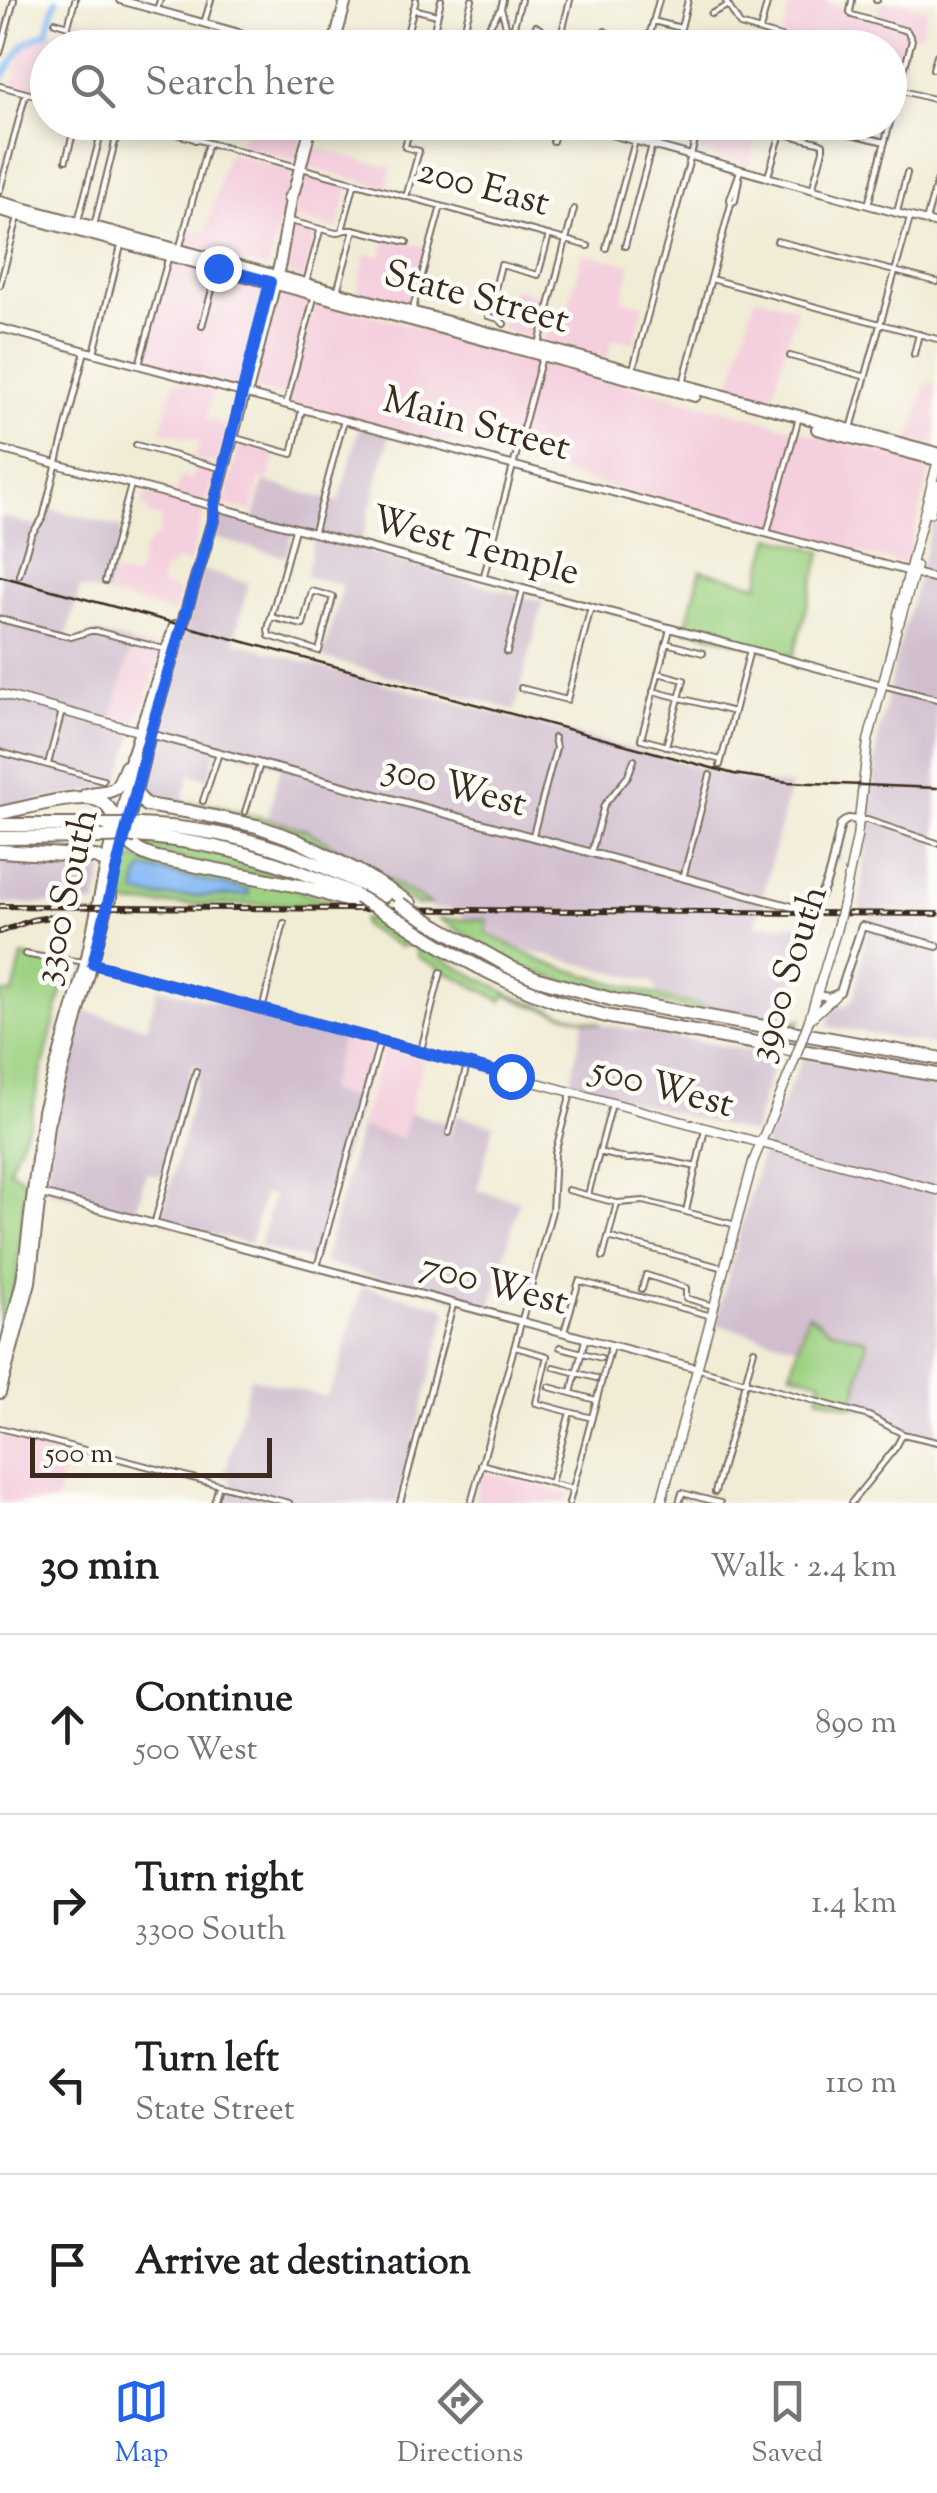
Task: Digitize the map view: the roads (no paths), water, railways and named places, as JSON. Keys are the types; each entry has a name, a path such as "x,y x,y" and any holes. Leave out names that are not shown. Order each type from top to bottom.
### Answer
{"highway":[{"path":"60,802 114,790 133,754"},
{"path":"110,899 109,885 133,754"},
{"path":"0,850 107,860 135,796 146,805 268,830 316,849 358,871 454,936 538,979 633,1004 937,1058"},
{"path":"0,813 95,799 104,802 134,850 157,858"},
{"path":"73,855 100,847 136,817 152,811 218,818"},
{"path":"0,825 206,831 310,859 405,904"},
{"path":"0,838 120,830 240,851 304,872 508,983 568,1006 610,1017 937,1075"},
{"path":"116,874 128,858 157,858 356,900"}],"main road":[{"path":"338,30 346,0"},
{"name":"3300 South","path":"273,279 284,218 307,140"},
{"name":"3300 South","path":"135,796 145,733 167,650 248,388 292,194"},
{"name":"State Street","path":"0,202 77,226 94,226 123,239"},
{"name":"State Street","path":"0,210 77,226 315,294 541,350"},
{"path":"19,215 44,213"},
{"name":"State Street","path":"174,252 218,268 306,284 412,312 937,462"},
{"name":"State Street","path":"798,420 937,453"},
{"name":"3900 South","path":"661,1503 760,1144 809,1020 843,904 854,854 868,741 903,614 937,462"},
{"name":"3900 South","path":"912,572 937,485"},
{"name":"3300 South","path":"133,754 171,666 214,506"},
{"path":"167,650 171,666"},
{"name":"300 West","path":"0,694 145,733"},
{"name":"3300 South","path":"0,1368 22,1282 48,1124 89,963 110,899 120,830"},
{"name":"3300 South","path":"89,963 107,860"},
{"name":"500 West","path":"89,963 937,1190"},
{"path":"809,1020 835,996"},
{"name":"3300 South","path":"0,1393 28,1292 36,1193"}],"street":[{"path":"0,53 14,0"},
{"path":"55,22 68,26 75,0"},
{"path":"124,0 228,30"},
{"path":"157,10 160,0"},
{"path":"204,23 211,0"},
{"path":"408,30 416,0"},
{"path":"434,30 441,0"},
{"path":"464,30 472,0"},
{"path":"487,30 503,0"},
{"path":"513,30 521,0"},
{"path":"562,30 570,0"},
{"path":"650,30 658,0"},
{"path":"653,20 681,28 688,0"},
{"path":"711,14 726,3 740,25 760,30 768,0"},
{"path":"852,0 850,12 854,16 904,30"},
{"path":"501,8 507,30"},
{"path":"413,9 437,15"},
{"path":"536,26 541,30"},
{"path":"907,32 912,43 907,61"},
{"path":"933,69 937,54"},
{"path":"0,86 30,94"},
{"path":"907,92 937,100"},
{"path":"0,190 26,93"},
{"path":"66,160 71,140"},
{"path":"77,226 99,140"},
{"path":"94,226 116,140"},
{"name":"200 East","path":"195,140 588,246"},
{"path":"406,140 404,147 419,151 406,196"},
{"path":"631,140 739,174 768,177 937,224"},
{"path":"632,375 695,140"},
{"path":"768,177 779,140"},
{"path":"808,140 823,144 812,190"},
{"path":"868,205 885,142 876,140"},
{"path":"606,248 635,141"},
{"path":"139,365 208,143"},
{"path":"625,246 652,145"},
{"path":"896,212 907,173"},
{"path":"682,389 739,174"},
{"path":"926,221 937,181"},
{"path":"342,231 355,182"},
{"path":"412,312 441,205"},
{"path":"483,578 574,209"},
{"path":"0,285 19,215"},
{"path":"851,430 910,216"},
{"path":"287,220 407,242"},
{"path":"306,284 320,228"},
{"path":"337,292 354,230"},
{"path":"504,324 488,316 501,266 538,275 549,235"},
{"path":"19,575 30,535 43,518 123,239"},
{"path":"777,240 937,282"},
{"path":"202,326 218,268"},
{"path":"711,279 937,339"},
{"path":"286,404 315,294"},
{"name":"Main Street","path":"0,328 937,579"},
{"path":"914,354 919,334"},
{"path":"790,356 865,376"},
{"path":"232,437 292,454 302,408"},
{"path":"313,533 344,420"},
{"path":"768,532 798,420"},
{"path":"136,445 224,470"},
{"name":"West Temple","path":"0,450 937,699"},
{"path":"105,582 132,485"},
{"path":"272,617 303,626 312,591 333,597 319,651 269,636 268,629 295,528"},
{"path":"507,652 523,590"},
{"path":"521,688 567,700 591,608"},
{"path":"0,618 71,637 90,630 167,650"},
{"path":"670,628 641,739 721,763 750,650"},
{"path":"666,644 702,653"},
{"path":"658,673 684,680 666,746"},
{"path":"653,691 734,712"},
{"path":"48,765 62,711"},
{"name":"300 West","path":"145,733 789,907 806,907 817,900 824,888 840,826 848,819 859,820"},
{"path":"532,838 556,748 554,738"},
{"path":"0,752 103,780"},
{"path":"204,801 219,753"},
{"path":"590,854 607,798 628,776 634,760"},
{"path":"245,812 260,764"},
{"path":"683,878 710,775"},
{"path":"859,820 937,843"},
{"path":"262,1010 284,924"},
{"path":"817,995 835,996 843,986 862,926 937,946"},
{"name":"500 West","path":"25,954 46,960 89,963"},
{"path":"421,1052 441,972"},
{"path":"317,1267 380,1042"},
{"path":"448,1133 467,1065"},
{"path":"154,1224 196,1072"},
{"path":"471,1503 553,1205 555,1153 571,1092"},
{"path":"588,1195 612,1104"},
{"path":"686,1212 705,1128"},
{"path":"599,1152 697,1167"},
{"path":"568,1190 617,1203 644,1200 736,1225"},
{"name":"700 West","path":"36,1193 697,1368 869,1416 903,1434 937,1442"},
{"path":"602,1258 617,1203"},
{"path":"608,1237 724,1268"},
{"path":"642,1289 646,1276 686,1288 686,1298 713,1311"},
{"path":"564,1333 579,1281 713,1311"},
{"path":"400,1503 454,1304"},
{"path":"571,1393 585,1339"},
{"path":"515,1346 547,1356 536,1403 592,1418"},
{"path":"569,1503 611,1346"},
{"path":"560,1347 601,1358"},
{"path":"715,1492 754,1350"},
{"path":"554,1367 596,1378"},
{"path":"549,1387 596,1400"},
{"path":"551,1483 570,1412"},
{"path":"0,1428 290,1503"},
{"path":"851,1503 903,1434"},
{"path":"482,1464 573,1489"},
{"path":"214,1503 219,1485"},
{"path":"679,1503 682,1493 720,1503"}],"water":[{"path":"144,868 248,890 249,895 137,894 136,886"}],"waterway":[{"path":"48,30 56,0"},
{"path":"0,81 30,41"},
{"path":"836,861 844,829"},
{"path":"820,904 831,879"}],"tram line":[{"path":"0,576 734,774 788,782 937,788"}],"railway":[{"path":"0,906 937,914"},
{"path":"0,932 57,916"}]}
